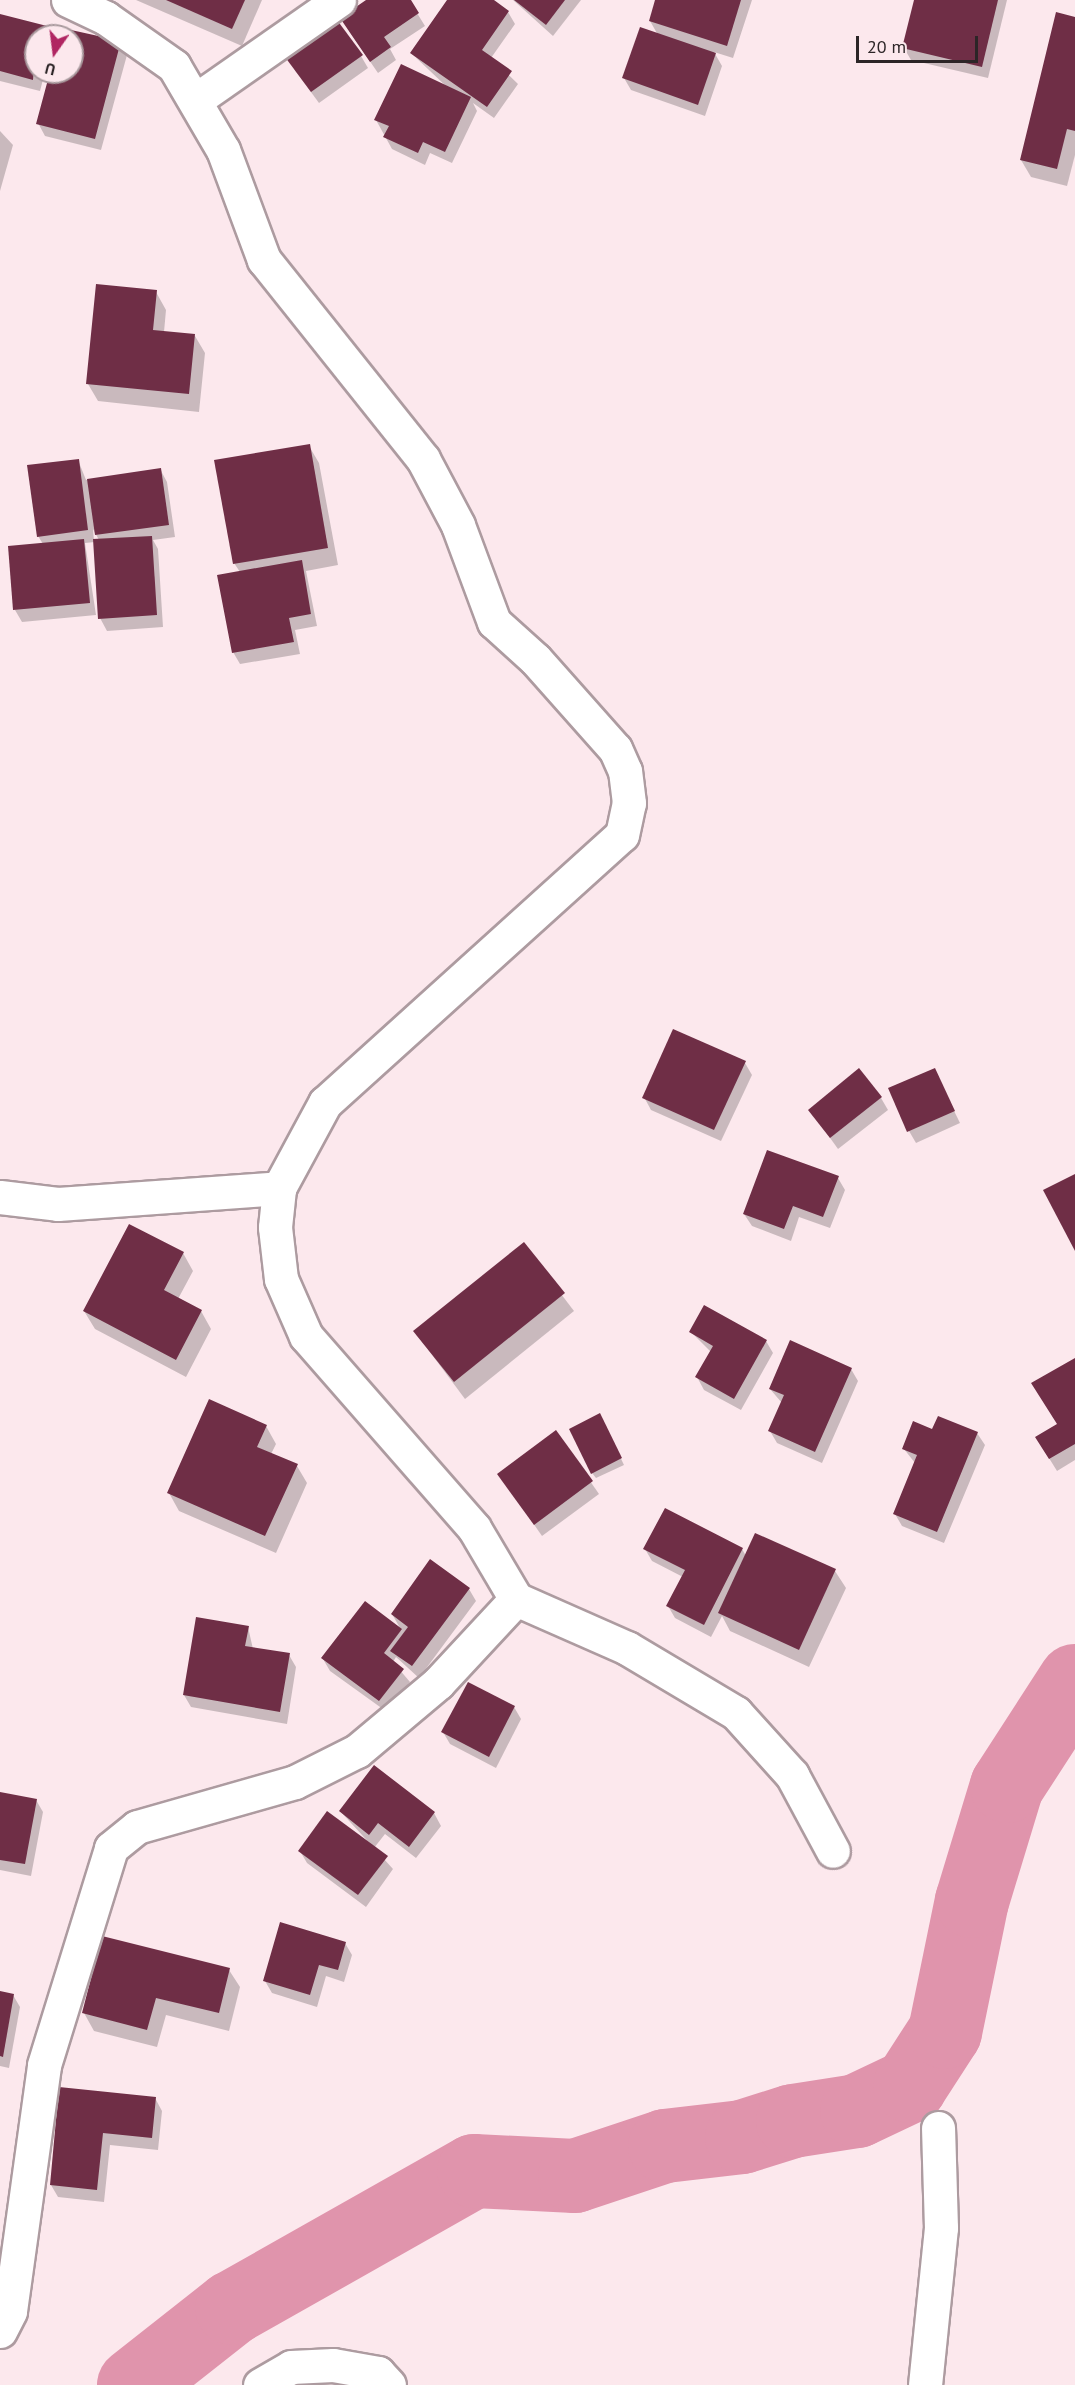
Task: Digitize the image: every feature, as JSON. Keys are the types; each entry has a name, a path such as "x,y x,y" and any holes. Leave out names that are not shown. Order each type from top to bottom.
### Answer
{"street":[{"path":"68,0 106,18 174,66 197,99 223,150 264,260 423,459 458,525 494,622 535,659 615,749 628,786 621,835 325,1103 279,1188 275,1227 281,1279 306,1336 474,1528 516,1599 627,1648 736,1713 792,1775 833,1851"},
{"path":"197,99 339,0"},
{"path":"0,1197 58,1204 279,1188"},
{"path":"0,2331 10,2311 44,2065 111,1848 137,1827 295,1782 357,1751 438,1683 516,1599"},
{"path":"925,2385 941,2228 939,2128"},
{"path":"260,2385 291,2367 333,2365 378,2373 389,2385"}],"building":[{"path":"166,0 245,0 232,29"},
{"path":"366,0 411,0 419,13 384,37 391,47 370,62 340,18"},
{"path":"447,0 494,0 509,11 482,50 512,71 487,107 410,53"},
{"path":"514,0 565,0 546,25"},
{"path":"655,0 741,0 727,46 649,21"},
{"path":"914,0 998,0 982,67 902,48"},
{"path":"1056,12 1075,17 1075,131 1067,129 1057,169 1020,160"},
{"path":"0,14 39,24 24,24 24,78 0,71"},
{"path":"337,20 363,55 311,92 285,57"},
{"path":"640,27 716,53 698,105 622,78"},
{"path":"84,33 121,41 95,139 36,124 47,84 84,84"},
{"path":"401,64 471,97 445,152 423,142 418,153 383,137 389,126 374,120"},
{"path":"96,284 157,290 153,330 195,334 189,394 86,384"},
{"path":"310,444 328,548 233,564 214,460"},
{"path":"79,459 88,530 37,537 27,465"},
{"path":"161,468 169,525 95,535 87,479"},
{"path":"152,536 157,615 98,619 93,539"},
{"path":"84,539 90,603 13,610 8,546"},
{"path":"302,560 311,614 289,618 294,642 232,653 217,575"},
{"path":"673,1029 746,1061 714,1130 642,1098"},
{"path":"859,1068 882,1097 830,1138 808,1110"},
{"path":"935,1068 955,1111 907,1132 888,1088"},
{"path":"767,1150 839,1176 823,1217 793,1206 784,1229 743,1214"},
{"path":"1075,1174 1075,1251 1043,1190"},
{"path":"129,1224 184,1252 164,1290 202,1310 176,1360 83,1311"},
{"path":"524,1242 565,1293 454,1382 413,1331"},
{"path":"704,1305 767,1340 734,1399 695,1377 713,1346 689,1332"},
{"path":"790,1340 852,1368 815,1452 768,1431 784,1395 769,1389"},
{"path":"1075,1358 1075,1444 1049,1459 1035,1437 1057,1424 1031,1383"},
{"path":"209,1399 267,1425 257,1447 298,1464 265,1536 167,1493"},
{"path":"600,1413 622,1458 591,1474 569,1429"},
{"path":"938,1416 978,1432 937,1532 893,1514 917,1455 902,1449 913,1421 932,1429"},
{"path":"556,1430 593,1481 534,1525 497,1474"},
{"path":"665,1508 743,1548 704,1625 666,1606 685,1570 643,1549"},
{"path":"755,1533 836,1569 799,1650 718,1613"},
{"path":"430,1559 470,1588 412,1666 390,1651 408,1627 391,1614"},
{"path":"365,1601 402,1629 384,1653 404,1669 379,1701 321,1658"},
{"path":"196,1617 249,1626 245,1646 290,1653 280,1712 183,1695"},
{"path":"468,1682 515,1706 489,1757 441,1732"},
{"path":"374,1765 435,1812 409,1847 378,1823 369,1835 339,1811"},
{"path":"0,1792 37,1799 25,1864 0,1860"},
{"path":"327,1811 388,1856 358,1895 298,1851"},
{"path":"280,1922 346,1942 338,1970 319,1965 310,1995 263,1981"},
{"path":"102,1936 230,1968 219,2013 156,1998 147,2030 82,2013"},
{"path":"0,1991 14,1994 3,2057 0,2056"},
{"path":"59,2087 156,2097 152,2138 103,2133 97,2190 50,2185"}],"waterway":[{"path":"134,2385 232,2308 474,2171 575,2176 665,2146 742,2137 793,2121 857,2111 910,2086 945,2032 972,1901 1007,1786 1075,1681"}]}
